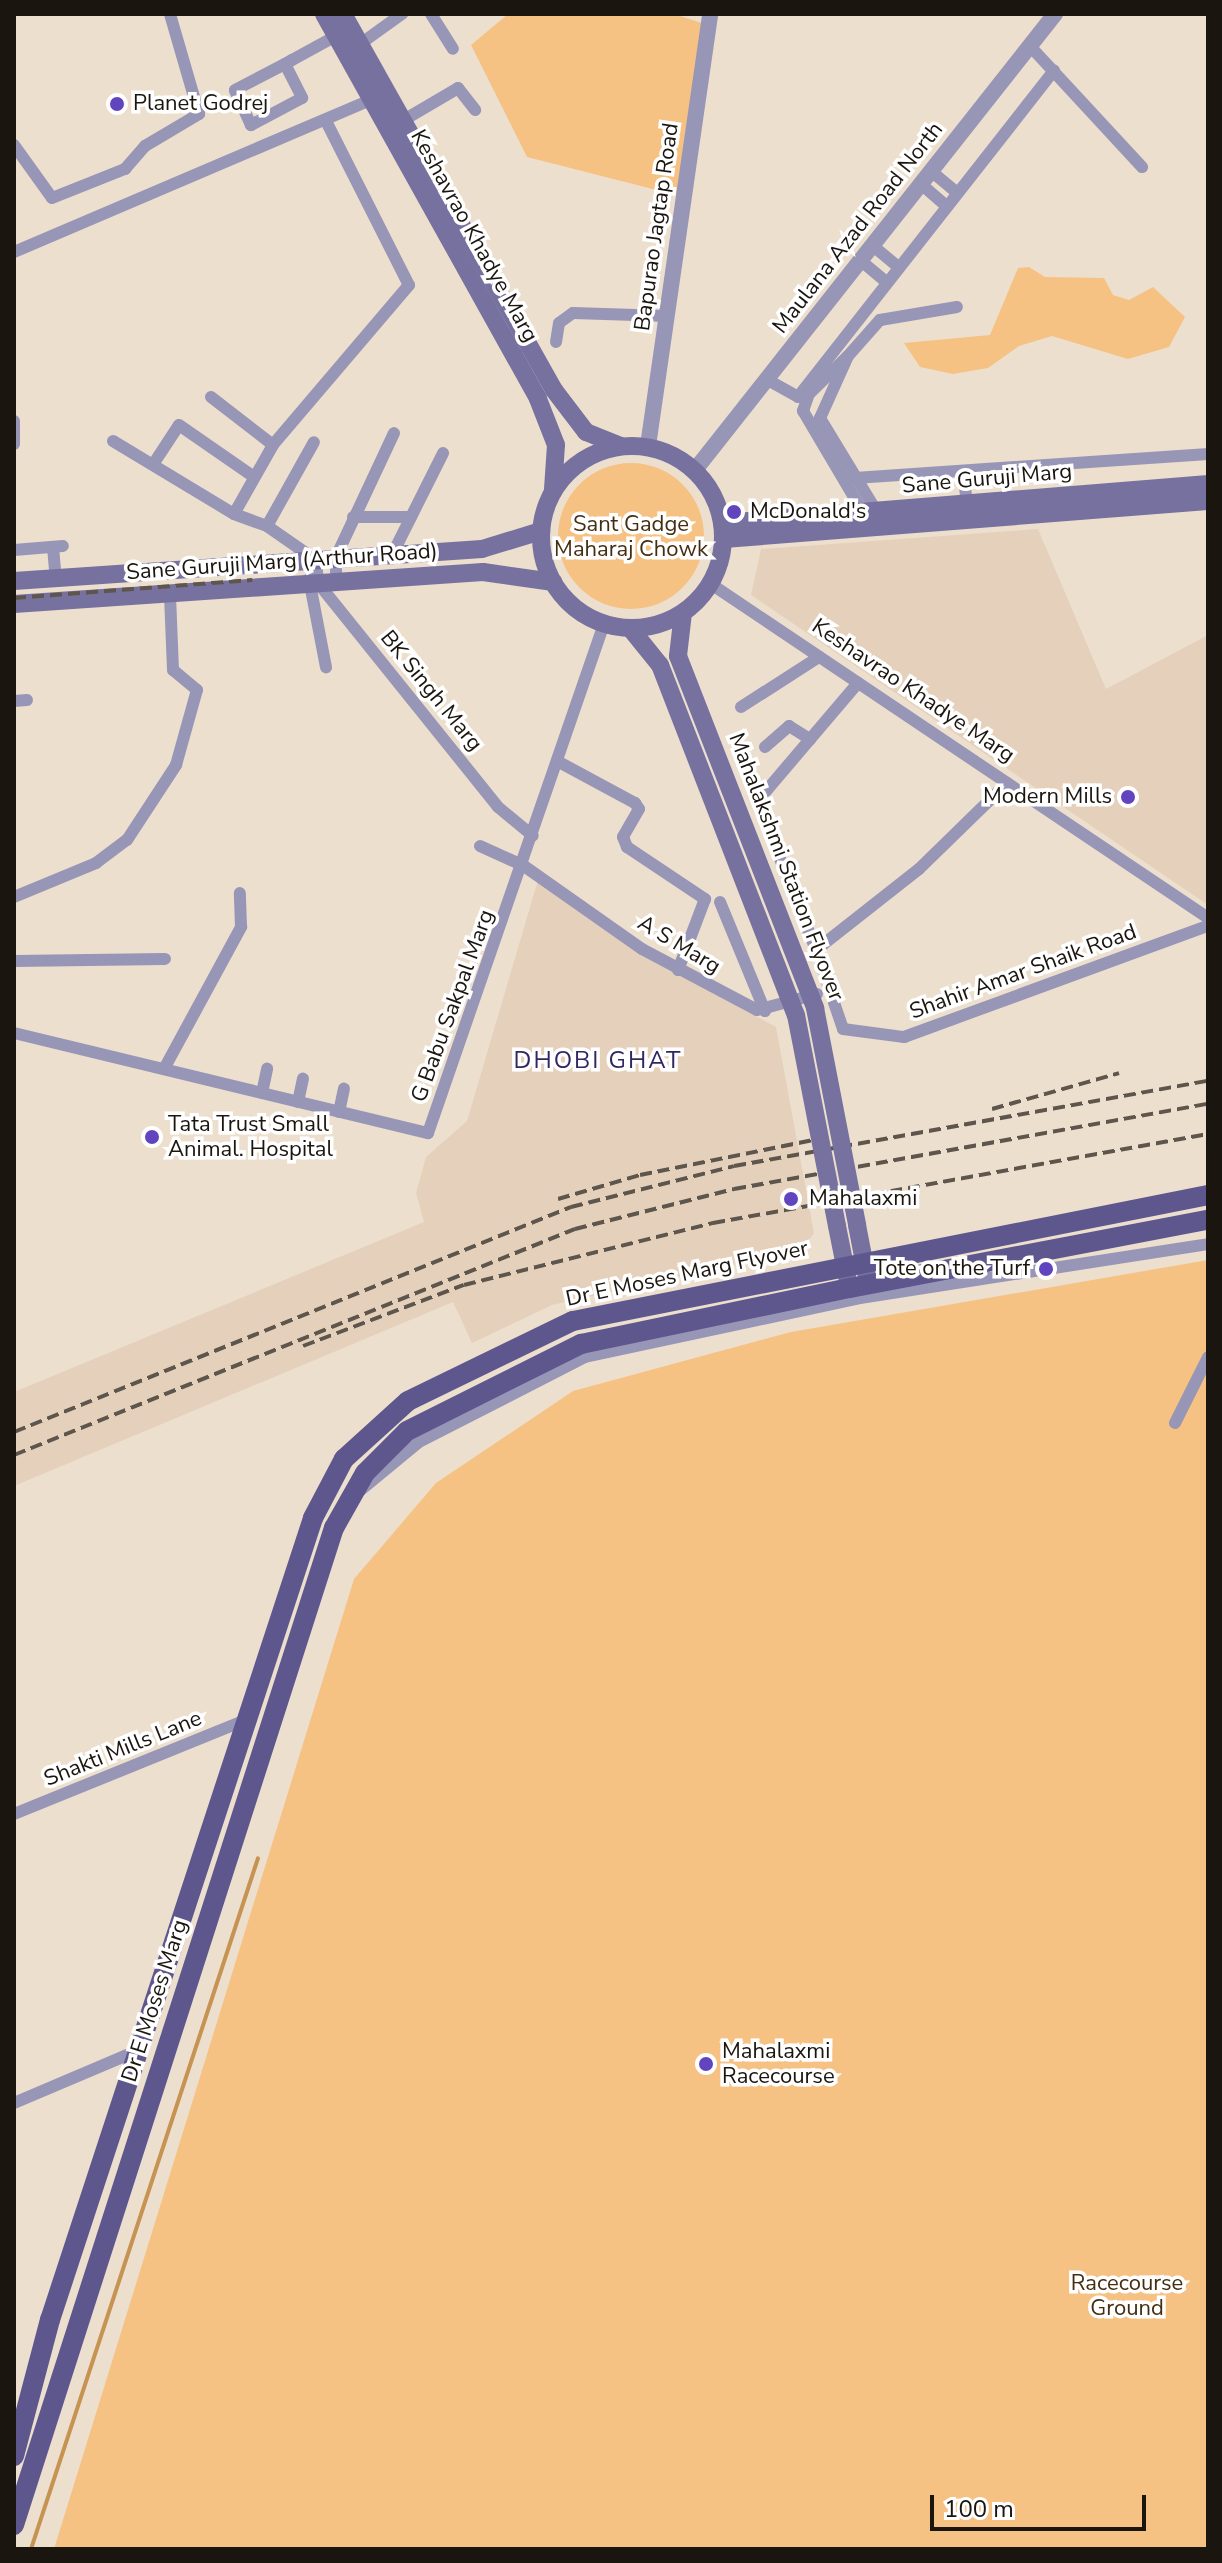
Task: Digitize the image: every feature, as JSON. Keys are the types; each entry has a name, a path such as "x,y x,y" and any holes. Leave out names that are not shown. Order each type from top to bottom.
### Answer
{"main road":[{"name":"Keshavrao Khadye Marg","path":"324,14 336,36 353,49"},
{"name":"Keshavrao Khadye Marg","path":"343,14 353,49 538,399 556,445 553,489"},
{"name":"Keshavrao Khadye Marg","path":"395,126 554,390 586,432 620,446"},
{"path":"620,446 648,446 695,470 723,531 711,584 683,613 630,628 604,624 573,607 553,582 541,531 553,489 582,461 620,446"},
{"name":"Sane Guruji Marg","path":"723,531 871,513 1050,506 1149,497 1208,484"},
{"name":"Sane Guruji Marg","path":"1149,497 1208,501"},
{"name":"Sane Guruji Marg","path":"723,531 975,509"},
{"name":"Sane Guruji Marg (Arthur Road)","path":"14,581 482,549 541,531"},
{"path":"436,552 438,575"},
{"path":"371,556 372,579"},
{"name":"Sane Guruji Marg (Arthur Road)","path":"14,604 483,572 553,582"},
{"name":"Mahalakshmi Station Flyover","path":"683,613 678,656 815,1008 854,1263"},
{"name":"Mahalakshmi Station Flyover","path":"630,628 660,665 796,1015 859,1286"},
{"name":"Dr E Moses Marg Flyover","path":"246,1720 313,1518 344,1459 393,1411 573,1321 1208,1195"},
{"name":"Dr E Moses Marg Flyover","path":"350,1496 365,1473 407,1431 581,1344 859,1286 1208,1220"},
{"name":"Dr E Moses Marg","path":"14,2525 76,2322 334,1528 350,1496"},
{"name":"Dr E Moses Marg","path":"14,2456 53,2313 246,1720"},
{"path":"53,2313 76,2322"}],"street":[{"path":"14,145 52,198 125,169 145,146 199,114 204,108 178,54 170,14"},
{"path":"353,49 402,14"},
{"path":"431,14 453,49"},
{"name":"Bapurao Jagtap Road","path":"648,446 710,14"},
{"name":"Maulana Azad Road North","path":"695,470 1055,14"},
{"path":"285,64 302,98 251,125 234,93 285,64 336,36"},
{"path":"1030,46 1142,167"},
{"path":"766,379 796,399 884,280 1054,71"},
{"path":"395,126 458,88 475,110"},
{"path":"14,252 379,96"},
{"path":"234,514 273,445 409,285 326,121"},
{"path":"926,178 956,192"},
{"path":"926,178 946,206"},
{"path":"872,245 897,266"},
{"path":"860,260 884,280"},
{"path":"871,513 803,411 809,394 880,320 957,307"},
{"path":"556,342 559,323 573,313 667,316"},
{"path":"848,356 820,412 871,513"},
{"path":"211,397 273,445"},
{"path":"14,421 14,444"},
{"path":"154,463 179,425 254,477"},
{"path":"322,583 394,433"},
{"path":"113,441 234,514 267,526 311,561 322,583 326,667"},
{"path":"267,526 314,442"},
{"path":"392,555 443,453"},
{"path":"855,478 1208,454"},
{"path":"963,471 975,509"},
{"path":"353,517 411,517"},
{"path":"14,550 58,547 56,579"},
{"name":"BK Singh Marg","path":"322,583 498,807 533,836"},
{"name":"Keshavrao Khadye Marg","path":"711,584 1208,918"},
{"path":"14,897 84,869 127,840 176,765 197,690 173,670 170,594"},
{"name":"G Babu Sakpal Marg","path":"14,1033 428,1133 524,866 604,624"},
{"path":"741,707 819,657"},
{"path":"766,791 858,683"},
{"path":"765,747 789,726 810,739"},
{"path":"557,761 635,803 639,809 623,837 627,847 705,899 678,970"},
{"path":"816,950 919,869 1007,783"},
{"name":"A S Marg","path":"480,846 524,866 678,970 765,1011"},
{"path":"720,902 765,1011 828,990 816,950 779,856"},
{"path":"164,1069 241,927 240,893"},
{"name":"Shahir Amar Shaik Road","path":"828,990 843,1029 904,1037 1208,926"},
{"path":"14,961 165,959"},
{"path":"262,1093 267,1069"},
{"path":"298,1102 303,1079"},
{"path":"339,1112 344,1089"},
{"path":"350,1496 379,1482 419,1442 585,1357 860,1298 1208,1244"},
{"path":"1175,1423 1208,1357"},
{"name":"Shakti Mills Lane","path":"14,1814 246,1720"},
{"path":"14,2103 139,2050"}],"shaded area":[{"name":"Modern Mills","path":"1038,529 1106,689 1208,635 1208,905 751,595 761,549"},
{"path":"538,880 675,972 776,1027 814,1233 802,1250 552,1305 472,1343 453,1302 14,1486 14,1392 424,1222 416,1193 426,1157 467,1121"}],"green space":[{"path":"508,14 674,14 708,25 684,197 527,157 471,45"},
{"path":"1029,267 1045,277 1104,278 1113,295 1129,300 1153,287 1185,317 1169,347 1128,359 1052,336 1019,346 988,368 953,374 920,367 904,343 990,335 1018,268"},
{"name":"Sant Gadge Maharaj Chowk","path":"631,463 659,468 683,484 699,508 704,536 699,564 683,588 659,604 631,609 603,604 579,588 563,564 558,536 563,508 579,484 603,468"},
{"name":"Mahalaxmi Racecourse","path":"1208,1260 1208,2549 54,2549 354,1579 436,1483 573,1391 791,1332"}],"waterway":[{"path":"31,2549 258,1858"}],"railway":[{"path":"14,598 252,580"},
{"path":"992,1109 1119,1073"},
{"path":"14,1432 571,1207 734,1166 1208,1081"},
{"path":"14,1455 575,1229 734,1189 1208,1104"},
{"path":"303,1346 464,1285 713,1223 1208,1134"},
{"path":"558,1199 640,1175 819,1139"}],"place":[{"name":"Planet Godrej","path":"117,104"},
{"name":"McDonald's","path":"734,512"},
{"name":"Modern Mills","path":"1128,797"},
{"name":"Tata Trust Small Animal. Hospital","path":"152,1137"},
{"name":"Mahalaxmi","path":"791,1199"},
{"name":"Tote on the Turf","path":"1046,1269"},
{"name":"Mahalaxmi Racecourse","path":"706,2064"}],"district":[{"name":"DHOBI GHAT","path":"598,1061"}],"park label":[{"name":"Racecourse Ground","path":"1127,2296"}]}
